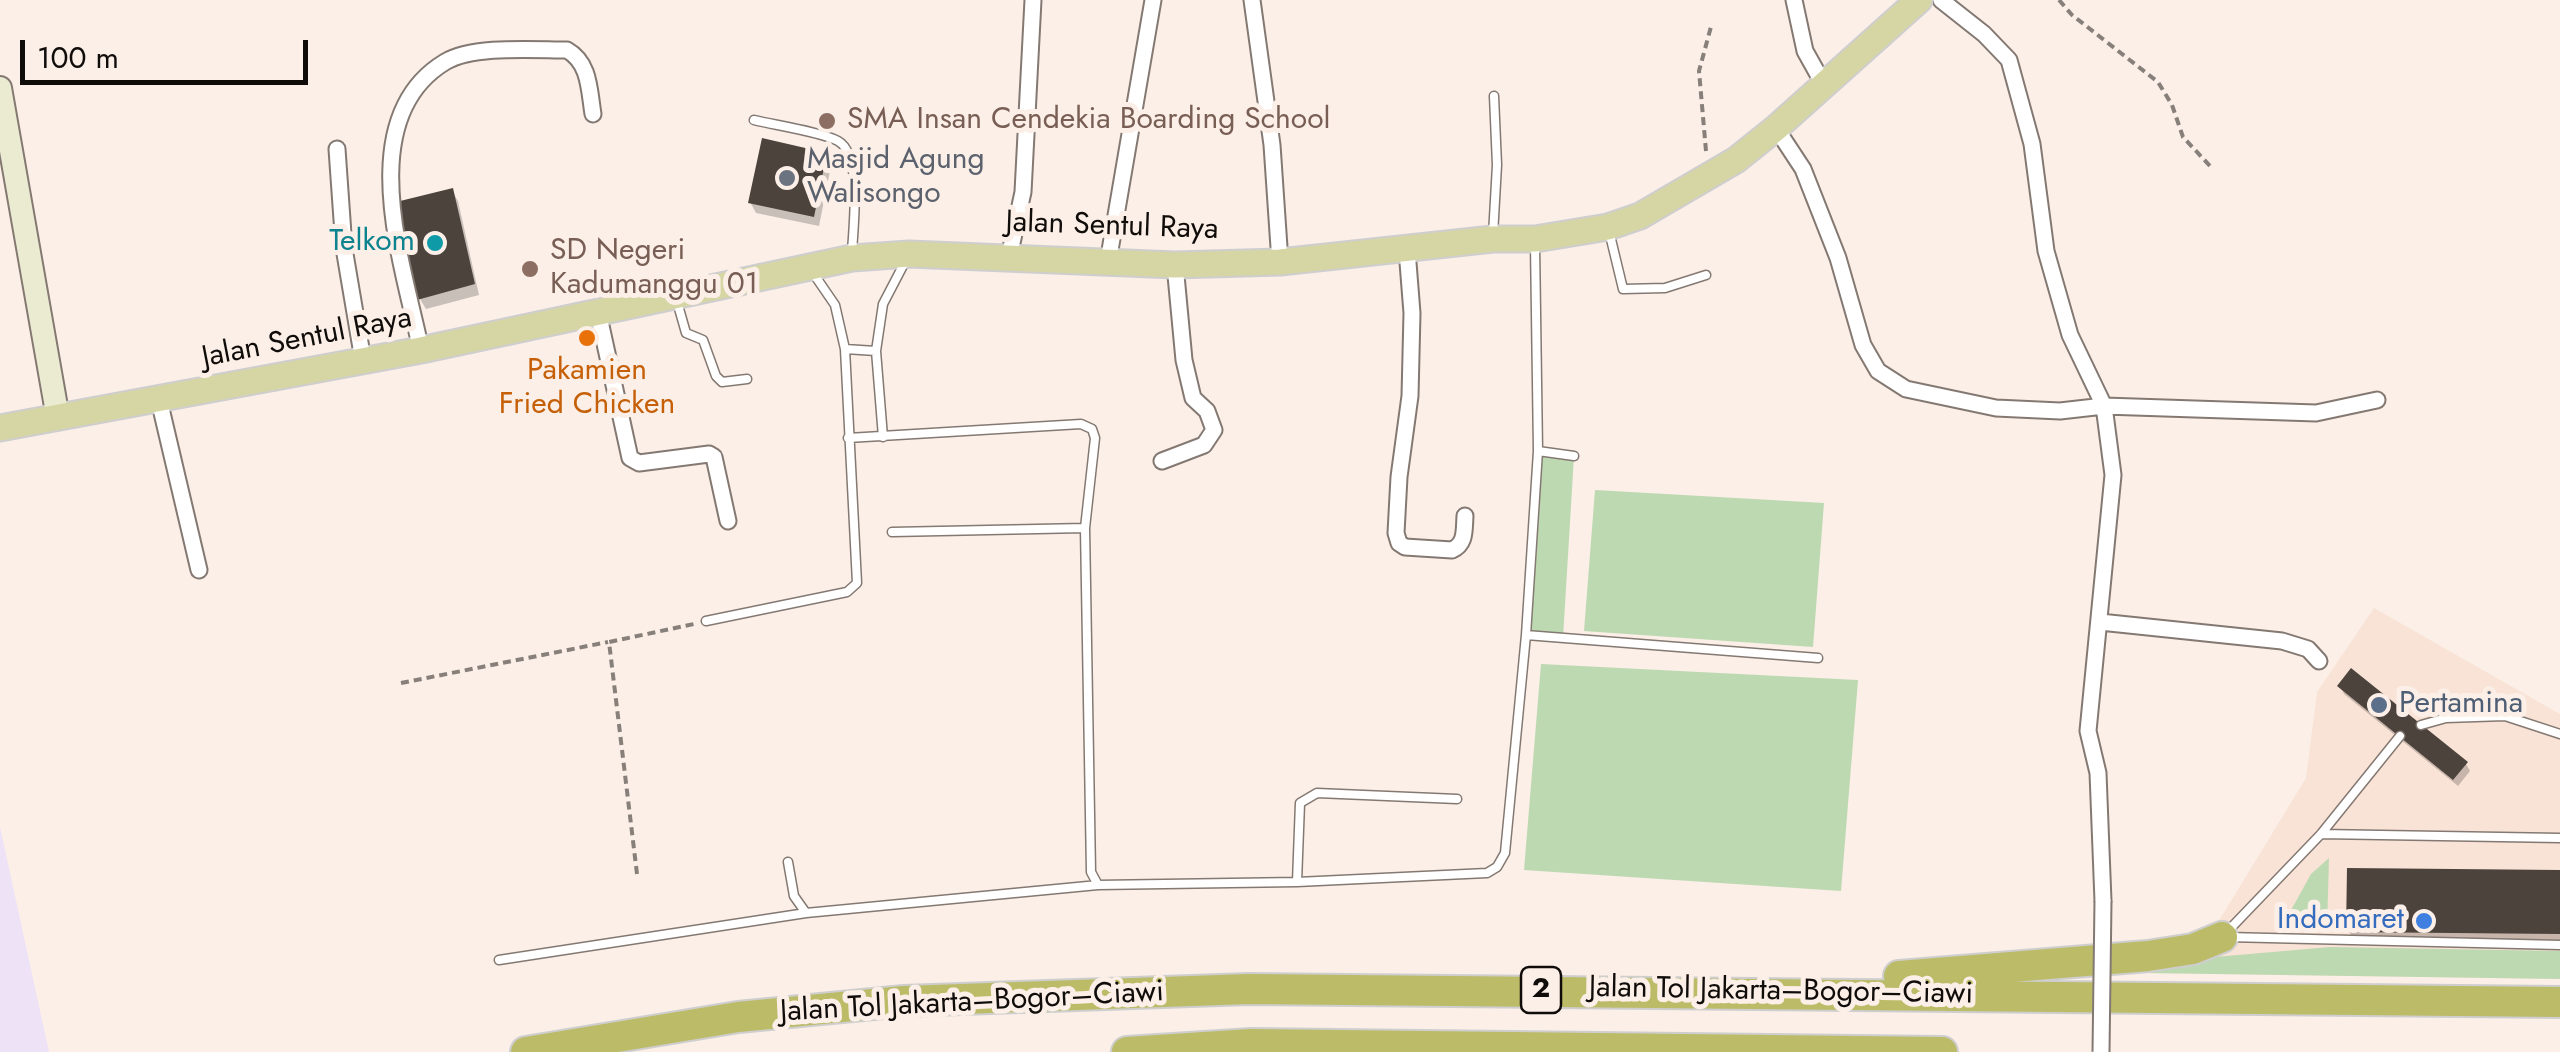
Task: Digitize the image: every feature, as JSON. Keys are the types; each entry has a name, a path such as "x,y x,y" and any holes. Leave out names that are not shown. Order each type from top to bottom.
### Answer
{"highway":[{"path":"1712,991 2148,956 2193,949 2222,937"},
{"name":"Jalan Tol Jakarta–Bogor–Ciawi","path":"526,1052 738,1017 904,1001 1249,989 2560,1002"},
{"name":"Jalan Tol Jakarta–Bogor–Ciawi","path":"1127,1052 1251,1044 1942,1052"}],"main road":[{"name":"Jalan Sentul Raya","path":"0,428 421,350 852,258 910,254 1175,265 1280,262 1493,239 1535,239 1608,227 1640,216 1712,175 1776,128 1920,0"}],"street":[{"path":"1009,258 1024,192 1033,0"},
{"path":"1108,262 1153,0"},
{"path":"1252,0 1272,145 1280,262"},
{"path":"1794,0 1805,52 1824,86"},
{"path":"1941,0 2009,60 2032,144 2046,251 2070,335 2104,406 2113,475 2088,731 2098,772 2103,901 2100,1052"},
{"path":"421,350 392,212 390,178 399,120 410,98 446,61 478,53 568,50 585,67 593,114"},
{"path":"0,88 6,155 58,418"},
{"path":"1776,128 1803,170 1838,258 1863,345 1878,372 1906,389 1996,408 2060,411 2104,406 2316,413 2378,400"},
{"path":"337,150 344,248 363,360"},
{"path":"1406,250 1412,313 1410,396 1397,514 1399,542 1405,547 1452,550 1463,540 1465,516"},
{"path":"1162,462 1204,445 1214,430 1207,411 1193,398 1184,360 1175,265"},
{"path":"598,312 630,458 638,463 709,454 714,457 728,520"},
{"path":"159,400 199,570"},
{"path":"2100,622 2282,641 2308,648 2319,661"}],"lane":[{"path":"1493,239 1494,96"},
{"path":"754,120 839,141 851,156 852,258"},
{"path":"1608,227 1622,289 1666,288 1706,274"},
{"path":"499,960 806,913 1098,885 1297,882 1487,873 1497,867 1505,853 1526,635 1538,451 1535,239"},
{"path":"883,437 876,351 884,304 910,254"},
{"path":"706,622 848,592 857,584 845,349 835,305 808,266"},
{"path":"675,294 686,333 703,340 716,376 722,382 747,379"},
{"path":"845,349 876,351"},
{"path":"848,438 1081,424 1092,429 1096,438 1085,528 1091,872 1098,885"},
{"path":"1538,451 1574,456"},
{"path":"892,532 1085,528"},
{"path":"1526,635 1818,658"},
{"path":"2421,724 2446,718 2505,716 2560,734"},
{"path":"2222,937 2321,834 2400,736"},
{"path":"1297,882 1300,803 1305,798 1317,793 1457,799"},
{"path":"2321,834 2560,838"},
{"path":"788,862 794,896 806,913"},
{"path":"2222,937 2560,946"}],"path":[{"path":"2059,0 2072,15 2158,82 2184,137 2211,167"},
{"path":"1712,23 1699,71 1702,140 1712,175"},
{"path":"402,683 706,622"},
{"path":"609,642 637,874"}],"shaded area":[{"path":"2374,608 2560,714 2560,979 2145,973 2178,940 2220,919 2306,778 2317,692"},
{"path":"0,827 49,1052 0,1052"}],"green space":[{"path":"1538,451 1574,456 1563,638 1526,635"},
{"path":"1595,490 1824,503 1813,647 1584,631"},
{"path":"1541,664 1858,680 1841,891 1524,870"},
{"path":"2329,858 2327,930 2280,930 2311,874"},
{"path":"2330,947 2560,951 2560,979 2145,973 2146,963"}],"building":[{"name":"Masjid Agung Walisongo","path":"762,138 827,153 814,217 748,203"},
{"name":"Telkom","path":"453,188 475,284 417,300 396,202"},
{"name":"Pertamina","path":"2351,668 2468,762 2453,780 2337,686"},
{"path":"2347,868 2560,870 2560,934 2346,932"}],"place":[{"name":"SMA Insan Cendekia Boarding School","path":"827,121"},
{"name":"Masjid Agung Walisongo","path":"787,178"},
{"name":"Telkom","path":"435,243"},
{"name":"SD Negeri Kadumanggu 01","path":"530,269"},
{"name":"Pakamien Fried Chicken","path":"587,338"},
{"name":"Pertamina","path":"2379,705"},
{"name":"Indomaret","path":"2424,921"}]}
